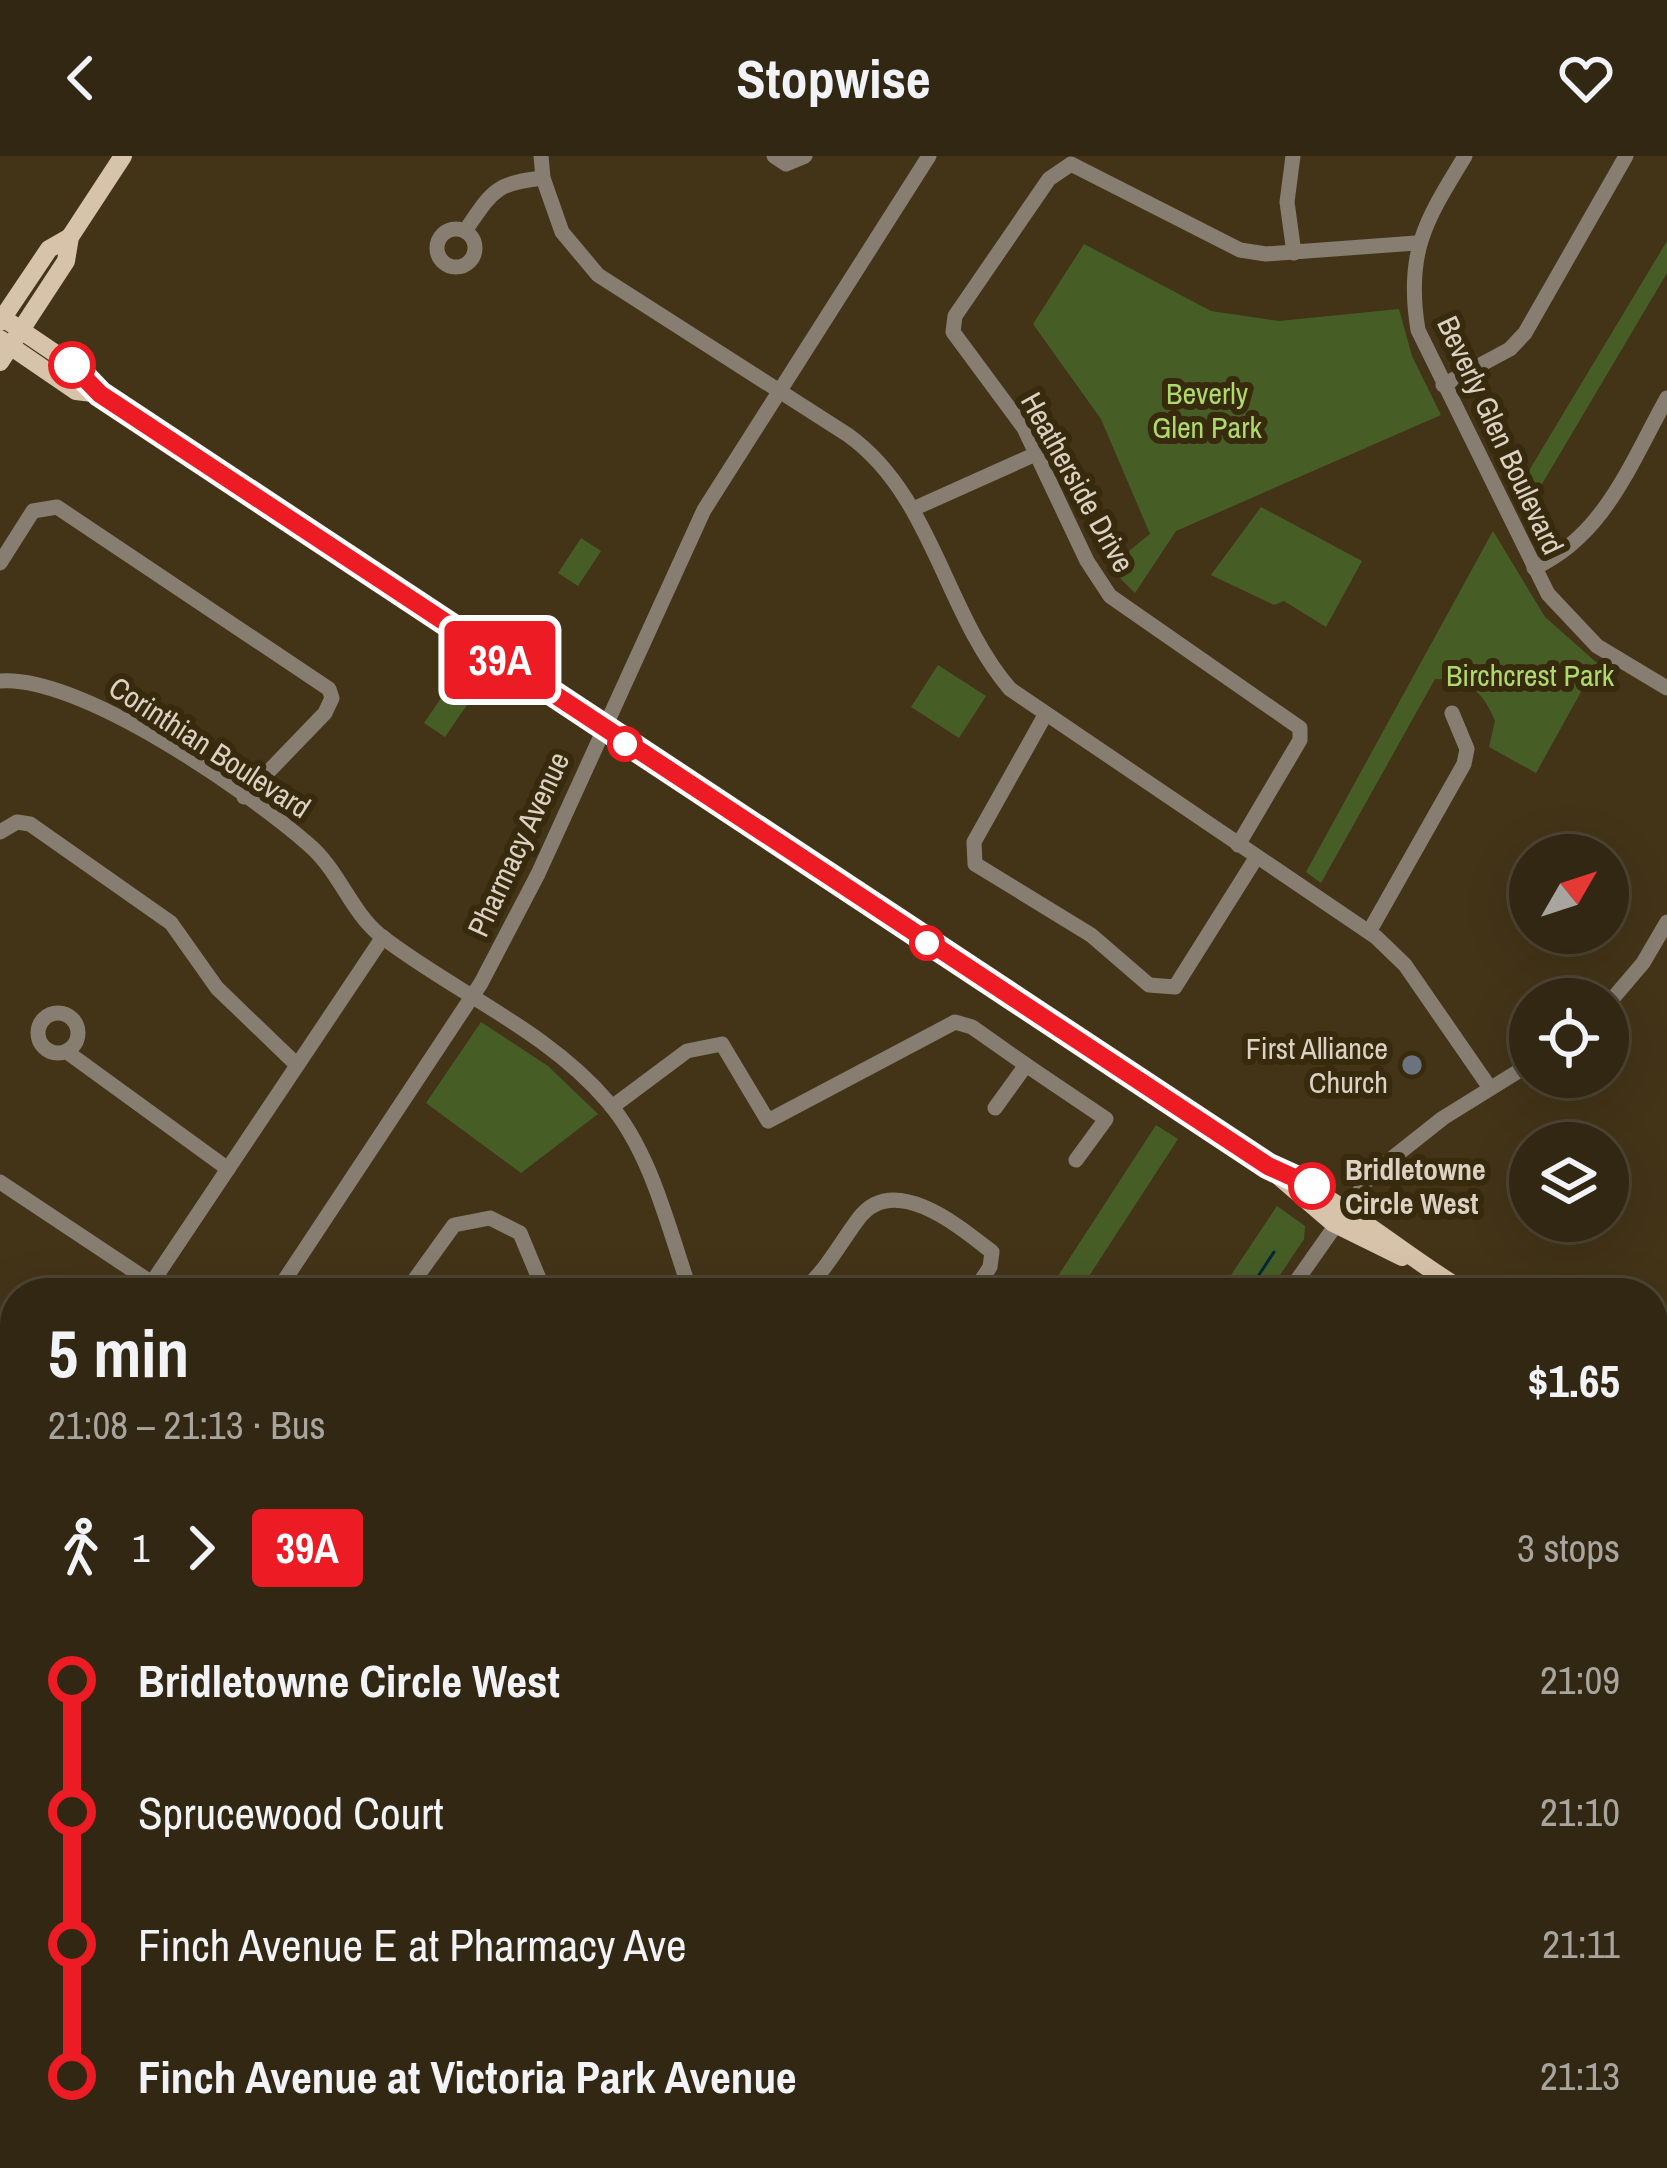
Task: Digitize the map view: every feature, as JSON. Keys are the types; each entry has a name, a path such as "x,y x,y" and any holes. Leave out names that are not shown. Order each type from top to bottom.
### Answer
{"main road":[{"path":"8,345 66,261 70,237 123,156"},
{"path":"70,237 49,249 1,319 8,345 76,391 100,394 1339,1215 1442,1278"}],"street":[{"path":"541,156 543,178 562,232 598,275 864,447 913,509 980,653 1010,689 1044,717 1369,932 1405,965 1490,1088"},
{"path":"774,156 786,164 805,156"},
{"name":"Pharmacy Avenue","path":"286,1278 473,997 538,874 704,511 929,156"},
{"path":"1293,156 1287,202 1294,253"},
{"name":"Beverly Glen Boulevard","path":"1465,156 1417,243 1412,294 1418,330 1534,568 1572,624 1597,646 1667,688"},
{"path":"1443,385 1510,349 1525,333 1626,156"},
{"name":"Heatherside Drive","path":"1238,845 1300,740 1300,728 1110,596 1087,561 1038,453 1008,404 953,332 955,316 1049,179 1071,160 1240,250 1294,253 1417,243"},
{"path":"464,231 493,190 507,182 543,178"},
{"path":"1534,568 1571,550 1600,520 1667,398"},
{"path":"913,509 1038,453"},
{"path":"0,562 33,511 57,507 328,689 332,698 325,713 244,797"},
{"name":"Corinthian Boulevard","path":"0,681 40,682 82,696 244,797 326,861 382,937 572,1066 612,1107 643,1162 686,1278"},
{"path":"1369,932 1464,764 1467,748 1452,712"},
{"path":"1044,717 974,842 975,864 1091,935 1149,985 1175,987 1256,857"},
{"path":"0,832 16,822 30,824 147,903 179,932 217,988 297,1064"},
{"path":"1629,979 1667,922"},
{"path":"155,1278 382,937"},
{"path":"612,1107 687,1051 722,1044 767,1121 955,1022 971,1027 1106,1120 1076,1160"},
{"path":"67,1052 228,1169"},
{"path":"995,1108 1026,1065"},
{"path":"1298,1278 1339,1215 1397,1151 1509,1077"},
{"path":"0,1182 134,1278"},
{"path":"812,1278 868,1207 893,1199 910,1200 992,1252 983,1278"},
{"path":"415,1278 443,1236 461,1222 482,1218 497,1219 520,1233 539,1278"}],"green space":[{"path":"1667,241 1667,273 1526,511 1515,494"},
{"name":"Beverly Glen Park","path":"1084,244 1211,311 1279,321 1399,309 1412,356 1441,415 1176,531 1135,593 1109,567 1150,534 1101,419 1033,324"},
{"path":"1261,507 1362,561 1326,627 1284,601 1274,605 1211,575"},
{"name":"Birchcrest Park","path":"1493,531 1545,617 1597,663 1536,773 1489,747 1495,721 1479,694 1465,684 1435,679 1321,883 1306,872"},
{"path":"581,538 601,551 578,586 558,573"},
{"path":"938,665 986,696 959,738 911,707"},
{"path":"448,688 469,702 445,737 424,723"},
{"path":"481,1022 548,1066 598,1114 521,1173 426,1103"},
{"path":"1156,1125 1178,1139 1088,1278 1057,1278"},
{"path":"1277,1206 1305,1226 1304,1239 1278,1278 1229,1278"}],"waterway":[{"path":"1257,1278 1274,1252"}],"bus line":[{"name":"39A","path":"72,365 90,377 100,394 304,532 1268,1166 1312,1186"}],"place":[{"name":"First Alliance Church","path":"1412,1065"},
{"name":"Bridletowne Circle West","path":"1312,1186"}]}
